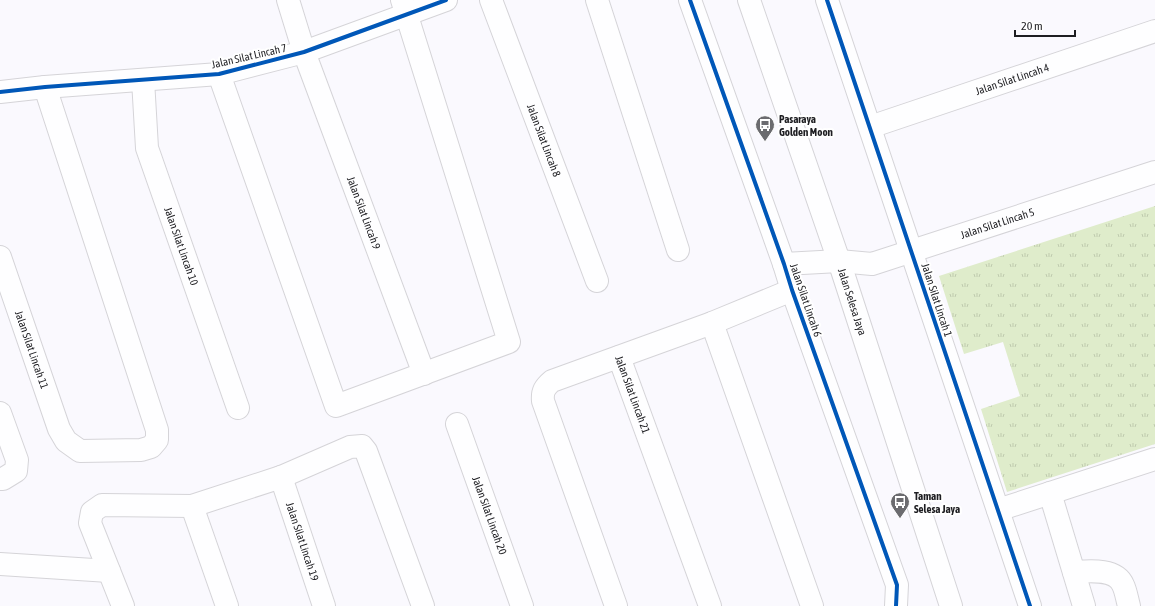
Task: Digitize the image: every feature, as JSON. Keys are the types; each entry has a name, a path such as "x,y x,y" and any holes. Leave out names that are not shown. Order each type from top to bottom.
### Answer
{"street":[{"name":"Jalan Silat Lincah 9","path":"288,0 304,52 424,374"},
{"name":"Jalan Silat Lincah 7","path":"0,92 45,87 219,74 304,52 404,7 446,0"},
{"name":"Jalan Silat Lincah 8","path":"491,0 597,281"},
{"path":"597,0 678,250"},
{"name":"Jalan Silat Lincah 6","path":"690,0 897,585 896,606"},
{"name":"Jalan Selesa Jaya","path":"749,0 838,261 950,606"},
{"name":"Jalan Silat Lincah 1","path":"830,1 870,127 1030,606"},
{"path":"219,74 336,406 509,342 404,7"},
{"name":"Jalan Silat Lincah 4","path":"870,127 1155,31"},
{"name":"Jalan Silat Lincah 10","path":"143,80 147,148 238,408"},
{"name":"Jalan Silat Lincah 11","path":"0,257 59,429 66,441 80,451 141,450 151,447 157,440 157,430 45,87"},
{"name":"Jalan Silat Lincah 5","path":"838,261 872,264 1155,172"},
{"name":"Jalan Silat Lincah 6","path":"784,264 838,261"},
{"name":"Jalan Silat Lincah 21","path":"710,606 619,357 712,323 792,290"},
{"path":"712,323 812,606"},
{"path":"616,606 543,401 543,393 546,386 552,382 619,357"},
{"path":"0,413 18,460 8,475"},
{"name":"Jalan Silat Lincah 20","path":"457,424 522,606"},
{"path":"123,606 90,523 92,512 102,505 192,506 281,477 350,446 362,446 366,450 423,606"},
{"path":"998,510 1155,459"},
{"name":"Jalan Silat Lincah 19","path":"281,477 324,606"},
{"path":"1050,493 1084,606"},
{"path":"192,506 227,606"},
{"path":"0,564 109,571"},
{"path":"1074,572 1093,571 1112,574 1123,583 1129,606"}],"green space":[{"path":"1155,206 1155,444 1007,492 981,409 1020,396 1003,342 964,354 939,276"}],"cycle path":[{"path":"0,92 45,87 219,74 304,52 446,0"},
{"path":"690,0 897,585 896,606"},
{"path":"827,0 1030,606"}],"place":[{"name":"Pasaraya Golden Moon","path":"765,142"},
{"name":"Taman Selesa Jaya","path":"900,519"}]}
